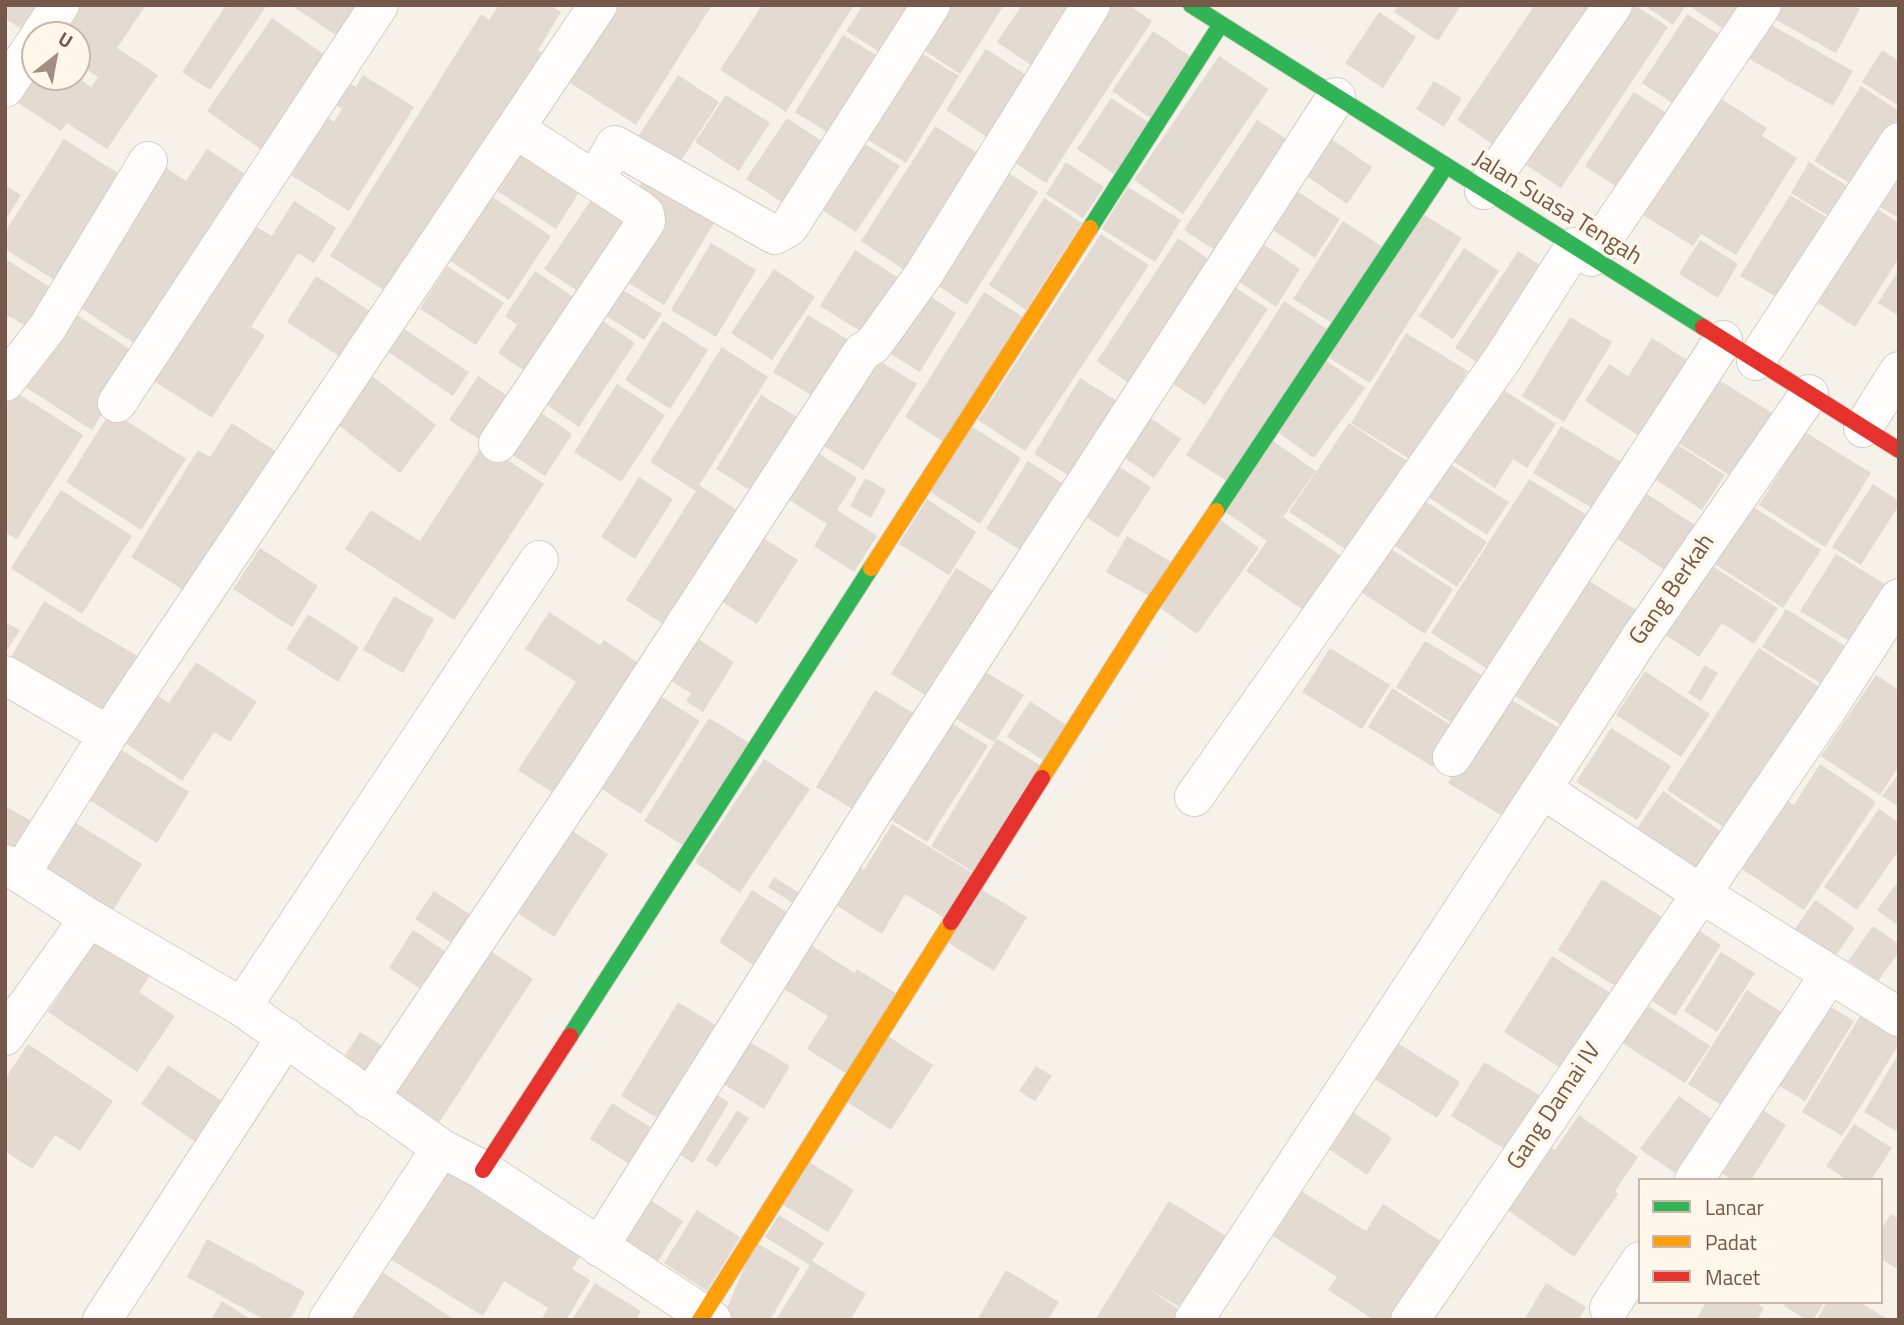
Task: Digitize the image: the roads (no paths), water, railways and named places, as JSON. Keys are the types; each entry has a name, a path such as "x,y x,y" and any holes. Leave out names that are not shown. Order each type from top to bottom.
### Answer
{"street":[{"path":"49,21 60,5"},
{"path":"117,403 379,5"},
{"path":"598,5 517,130 108,735 13,869 89,918 242,1007 441,1149 483,1170 705,1318 1150,608 1281,418 1446,166"},
{"path":"595,180 615,145 775,235 789,227 932,5"},
{"path":"369,1099 588,774 862,352 873,345 924,274 1091,5"},
{"name":"Jalan Suasa Tengah","path":"1191,5 1899,450"},
{"path":"1483,190 1613,5"},
{"path":"1195,797 1503,358 1762,5"},
{"path":"483,1170 1221,24"},
{"path":"5,88 21,64"},
{"path":"599,1247 877,805 1336,97"},
{"path":"498,443 646,222 645,214 639,209 517,130"},
{"path":"1756,361 1899,142"},
{"path":"5,382 47,328 148,160"},
{"path":"1452,757 1723,340"},
{"path":"1863,428 1899,371"},
{"name":"Gang Berkah","path":"1194,1320 1640,638 1809,394"},
{"path":"242,1007 539,560"},
{"name":"Gang Damai IV","path":"1410,1320 1830,705 1899,598"},
{"path":"5,675 108,735"},
{"path":"1542,789 1700,893 1899,1017"},
{"path":"5,1036 89,918"},
{"path":"1694,1178 1829,975"},
{"path":"102,1320 286,1037"},
{"path":"328,1320 441,1149"},
{"path":"1609,1308 1638,1264"}]}
